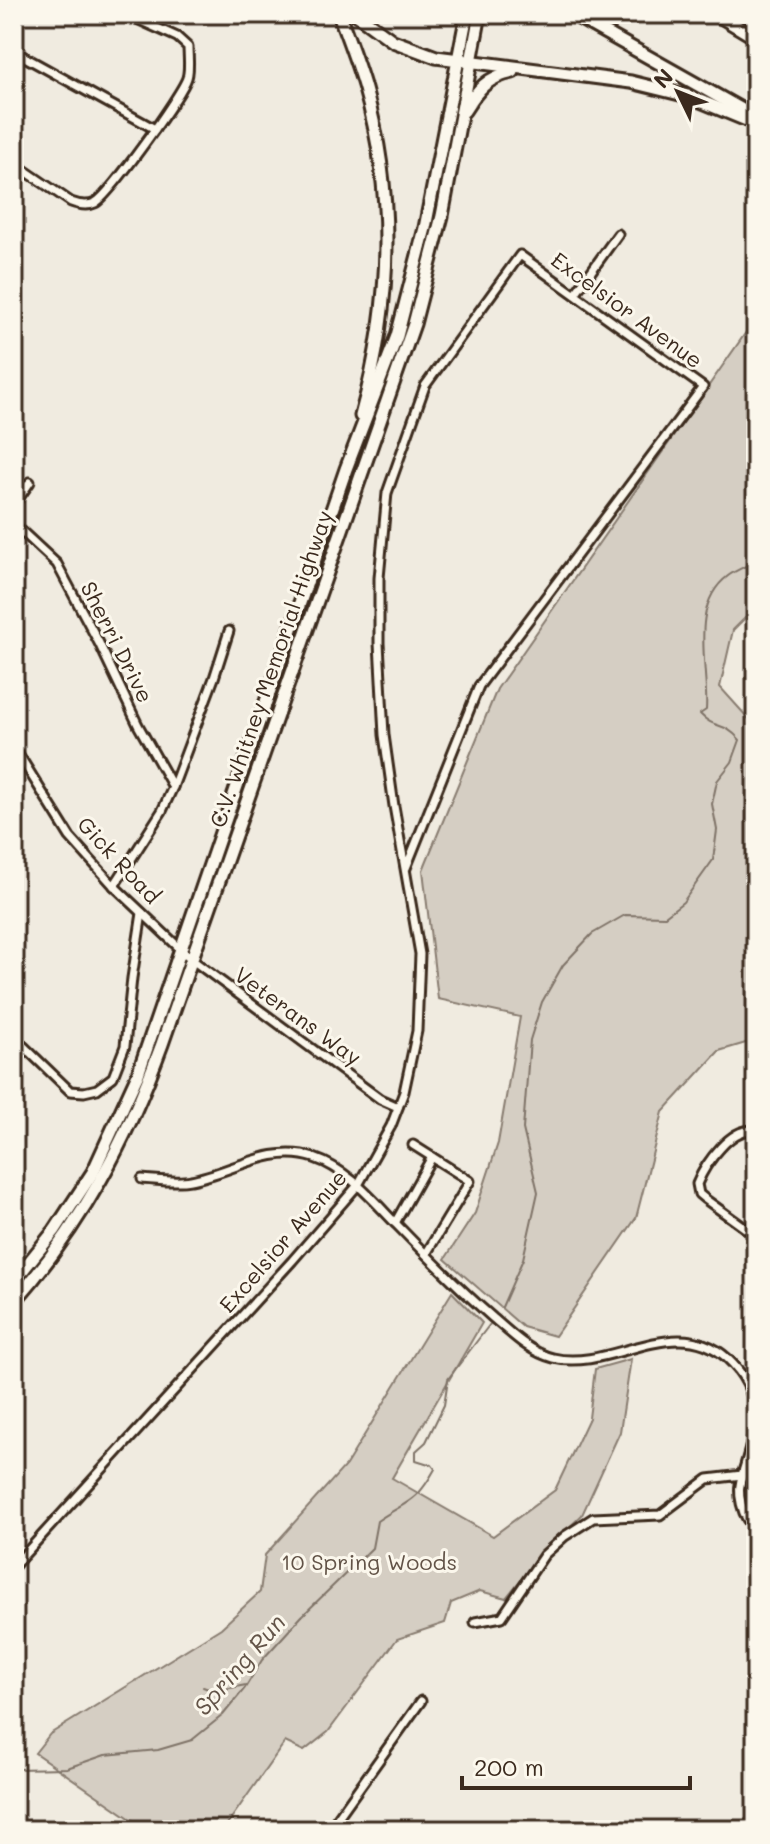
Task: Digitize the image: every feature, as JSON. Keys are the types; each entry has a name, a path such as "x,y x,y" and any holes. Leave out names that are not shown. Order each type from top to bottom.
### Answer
{"highway":[{"path":"339,14 365,86 378,142 387,235 379,343 346,469"},
{"path":"356,14 393,41 436,57 657,87 688,96 756,124"},
{"name":"C.V. Whitney Memorial Highway","path":"14,1302 67,1236 117,1154 147,1085 414,324 442,216 460,119 467,14"},
{"name":"C.V. Whitney Memorial Highway","path":"14,1281 75,1201 107,1146 138,1074 346,469 397,336 464,62 480,14"},
{"path":"572,14 756,118"},
{"path":"716,14 756,38"},
{"path":"460,119 482,84 499,74 529,69"}],"street":[{"path":"14,163 71,202 91,205 103,197 155,129 164,112 181,92 187,77 188,47 177,37 126,14"},
{"path":"14,54 21,55 155,129"},
{"path":"575,294 618,234"},
{"name":"Excelsior Avenue","path":"14,1566 358,1185 391,1126 412,1059 420,996 420,954 384,735 379,578 387,493 425,386 520,255 703,387 479,686 406,868"},
{"path":"14,505 30,482"},
{"name":"Sherri Drive","path":"14,524 57,564 138,725 173,787"},
{"path":"114,886 162,811 173,787 229,631"},
{"name":"Gick Road","path":"14,747 70,837 114,886 181,948"},
{"path":"14,1037 70,1091 97,1089 113,1077 125,1046 142,913"},
{"name":"Veterans Way","path":"181,948 191,959 380,1099 398,1107"},
{"path":"756,1131 740,1131 728,1140 699,1178 697,1188 705,1199 756,1236"},
{"path":"413,1145 470,1181 426,1254"},
{"path":"142,1179 188,1181 265,1157 295,1153 332,1166 358,1185 457,1286 539,1353 553,1358 586,1360 648,1343 682,1339 716,1349 741,1373 752,1402 756,1422 742,1475 740,1496 743,1512 756,1529"},
{"path":"395,1223 432,1157"},
{"path":"475,1622 502,1617 544,1555 565,1536 593,1518 660,1515 708,1479 742,1475 756,1460"},
{"path":"329,1830 421,1701"}],"green space":[{"path":"756,318 756,607 733,630 720,687 756,727 756,1040 719,1051 663,1112 636,1218 555,1336 523,1327 445,1259 475,1213 498,1143 520,1017 438,999 423,870 497,689"},
{"name":"10 Spring Woods","path":"452,1292 482,1323 392,1478 493,1536 555,1490 589,1418 595,1369 631,1359 620,1432 582,1515 543,1552 506,1598 480,1591 451,1603 445,1623 397,1639 328,1732 304,1751 285,1742 223,1830 147,1830 35,1753 50,1734 221,1628 260,1592 265,1555 346,1465"}],"waterway":[{"name":"Spring Run","path":"502,1307 523,1259 538,1192 523,1129 530,1040 542,1002 563,965 592,934 625,915 665,916 683,902 713,860 717,830 712,804 717,781 732,762 740,740 700,714 706,710 704,620 716,589 728,576 756,561"},
{"name":"Spring Run","path":"14,1769 67,1768 105,1755 158,1750 192,1740 223,1715 262,1660 372,1548 377,1521 410,1501 428,1481 435,1469 416,1460 416,1451 426,1442 444,1405 448,1379 490,1324"},
{"path":"203,1687 214,1691 246,1685"}]}
